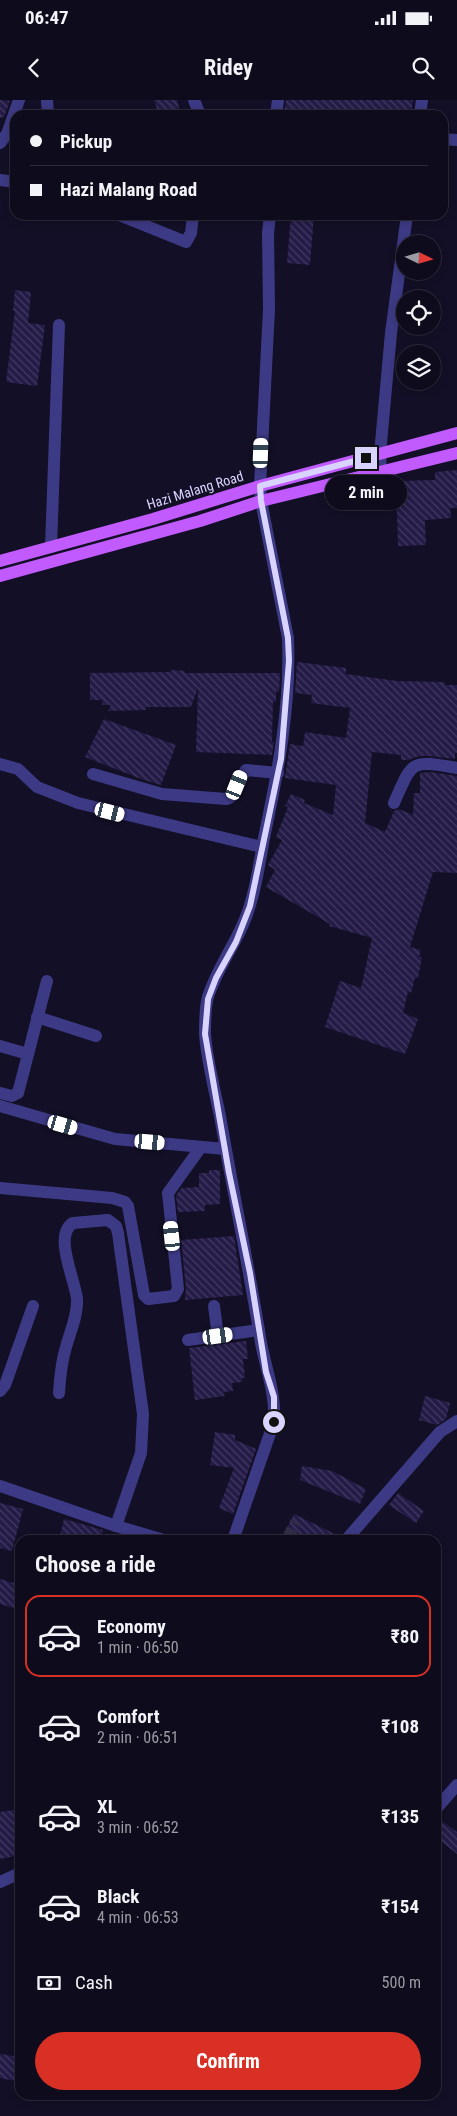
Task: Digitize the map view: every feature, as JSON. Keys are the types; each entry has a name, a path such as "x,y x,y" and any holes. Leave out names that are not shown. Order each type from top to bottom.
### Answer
{"main road":[{"name":"Hazi Malang Road","path":"0,561 153,519 260,486 457,433"},
{"path":"0,576 200,521 261,501 457,453"}],"street":[{"path":"2,138 10,120"},
{"path":"131,220 186,242 191,233 192,220"},
{"path":"235,1535 274,1422 274,1397 266,1372 250,1273 225,1149 205,1034 208,999 216,978 236,942 250,906 281,759 289,661 288,638 261,501 260,486 269,309 269,220"},
{"path":"381,472 380,454 391,333 406,220"},
{"path":"51,547 59,325"},
{"path":"394,803 409,771 423,762 457,768"},
{"path":"0,764 18,769 37,787 78,804 262,847"},
{"path":"93,774 162,794 226,799 234,795 246,770 278,773"},
{"path":"0,1093 12,1096 18,1093 47,981"},
{"path":"37,1017 96,1036"},
{"path":"0,1046 28,1054"},
{"path":"0,1106 116,1139 225,1149"},
{"path":"0,1188 112,1198 125,1202 128,1206 146,1298 151,1300 174,1296 178,1289 168,1193 201,1146"},
{"path":"59,1393 61,1366 74,1322 77,1299 63,1242 66,1230 73,1223 108,1220 116,1226 118,1233 143,1414 142,1454 116,1526"},
{"path":"0,1391 5,1385 33,1306"},
{"path":"214,1306 218,1336"},
{"path":"188,1340 259,1330"},
{"path":"350,1535 440,1432 457,1421"},
{"path":"0,1486 147,1535"},
{"path":"441,1803 457,1785"},
{"path":"0,1882 15,1875"}],"building":[{"path":"0,100 10,101 4,117 0,118"},
{"path":"154,100 177,100 180,110 157,110"},
{"path":"286,100 413,100 412,110 285,110"},
{"path":"291,220 314,220 310,265 287,263"},
{"path":"15,290 31,292 28,323 45,325 37,386 6,382 15,311 13,311"},
{"path":"457,470 457,508 450,508 451,518 425,520 426,545 398,546 396,481 435,480 435,472"},
{"path":"297,662 346,668 346,674 397,681 445,682 445,685 457,685 457,753 455,753 455,759 419,756 408,760 401,760 401,755 372,752 365,823 385,832 394,811 399,809 413,815 414,793 420,793 420,773 430,772 457,776 457,873 433,872 410,947 421,950 419,957 422,957 418,978 415,978 411,993 408,992 403,1013 418,1019 405,1054 325,1027 340,981 361,988 372,938 329,926 330,924 266,887 275,870 268,865 282,840 276,837 288,807 285,806 291,794 305,800 304,803 333,815 336,785 285,778 290,744 303,746 305,732 346,738 350,708 311,703 312,695 295,693"},
{"path":"171,670 185,671 185,673 280,673 279,692 276,691 276,702 273,702 272,742 274,742 272,755 196,752 198,688 191,707 146,707 146,710 108,711 111,705 102,705 102,700 90,700 90,673 171,672"},
{"path":"104,719 176,745 161,785 85,757"},
{"path":"209,1170 220,1170 220,1204 205,1205 205,1211 178,1212 176,1195 182,1188 199,1187 199,1173 209,1173"},
{"path":"234,1236 243,1295 185,1300 186,1288 181,1240"},
{"path":"246,1341 248,1359 243,1359 245,1378 242,1378 242,1382 232,1383 233,1391 224,1392 225,1396 195,1400 189,1348"},
{"path":"425,1396 450,1403 446,1419 437,1425 419,1420"},
{"path":"215,1432 235,1435 235,1440 256,1449 233,1514 219,1508 234,1468 210,1465"},
{"path":"302,1466 332,1471 366,1489 360,1504 300,1480"},
{"path":"398,1493 424,1511 416,1523 389,1505"},
{"path":"0,1503 23,1509 12,1551 0,1548"},
{"path":"294,1514 337,1535 284,1535"},
{"path":"64,1519 103,1530 102,1535 60,1535"},
{"path":"0,1579 15,1584 15,1608 0,1604"},
{"path":"15,1810 15,1856 0,1859 0,1812"},
{"path":"441,1821 457,1832 457,1854 441,1841"},
{"path":"0,2054 15,2056 15,2081 0,2078"}],"tunnel":[{"path":"290,1535 296,1522"}],"route":[{"path":"274,1422 274,1397 266,1372 250,1273 229,1173 205,1034 208,999 216,978 236,942 250,906 281,759 289,661 288,638 261,501 260,486 366,458"}]}
